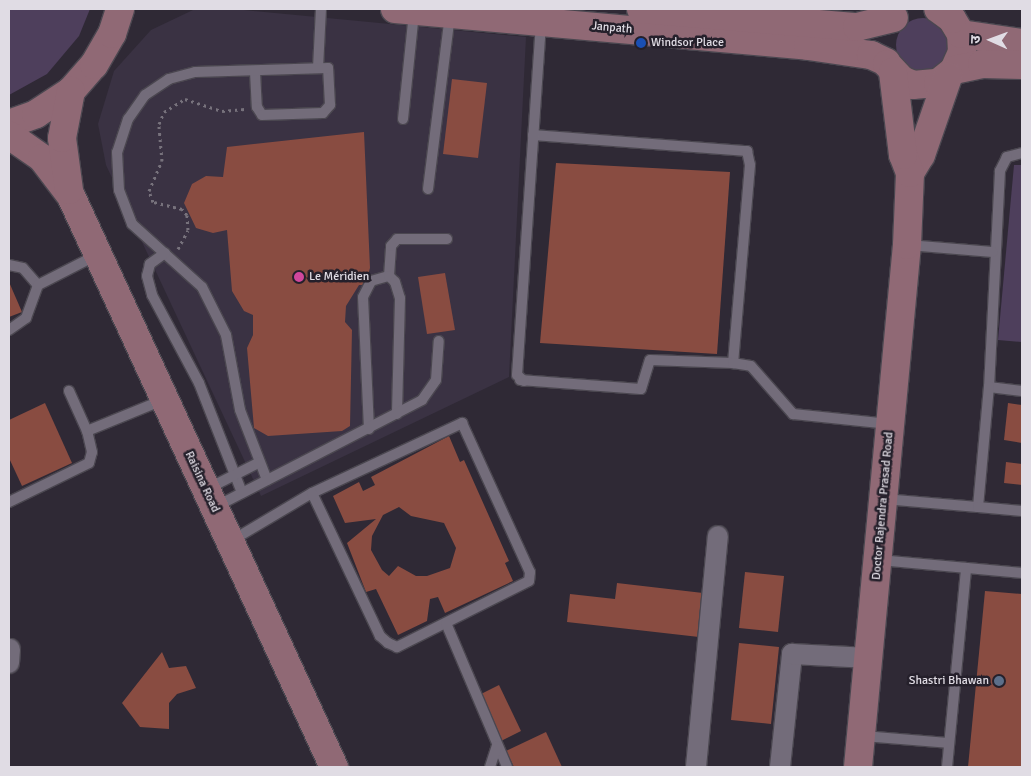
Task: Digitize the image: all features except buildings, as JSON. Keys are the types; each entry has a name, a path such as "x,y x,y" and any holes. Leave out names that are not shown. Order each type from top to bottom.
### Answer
{"main road":[{"path":"9,124 36,114 70,91 94,65 112,34 120,9"},
{"path":"648,9 857,27 902,12"},
{"name":"Janpath","path":"426,11 808,46 871,55 914,85 926,86 951,73"},
{"path":"902,12 883,39 890,67 903,155 910,173"},
{"path":"910,173 921,156 951,73 962,52 947,16"},
{"path":"947,16 1022,43"},
{"path":"951,73 982,64 1022,65"},
{"name":"Raisina Road","path":"70,91 62,138 71,196"},
{"name":"Raisina Road","path":"9,135 42,158 71,196 334,767"},
{"name":"Doctor Rajendra Prasad Road","path":"858,767 907,245 910,173"}],"street":[{"path":"696,767 718,536"},
{"path":"780,767 792,654 868,658"}],"lane":[{"path":"318,68 322,9"},
{"path":"403,119 426,11"},
{"path":"426,11 428,189"},
{"path":"541,21 517,375 522,380 641,389 650,360 751,366 793,414 890,424"},
{"path":"254,72 257,107 270,117 322,113 330,105 328,68 254,72 195,72 169,79 145,96 128,118 117,152 119,190 132,224 202,287 226,335 240,410 267,480"},
{"path":"533,135 747,151 750,165 733,364"},
{"path":"978,507 989,387 993,252 1000,171 1007,157 1022,153"},
{"path":"397,414 400,298 395,282 389,276 391,246 397,239 447,239"},
{"path":"907,245 993,252"},
{"path":"165,254 150,264 147,276 152,295 199,383 242,493"},
{"path":"9,330 26,318 38,285 98,255"},
{"path":"9,265 23,268 38,285"},
{"path":"369,429 363,297 371,280 389,276"},
{"path":"210,498 242,493 397,414 432,391 439,341"},
{"path":"989,387 1022,391"},
{"path":"9,502 89,464 92,452 87,431 69,391"},
{"path":"87,431 164,400"},
{"path":"230,541 312,492 462,423 530,572 523,587 397,647 388,643 380,636 312,492"},
{"path":"210,498 234,475 260,462"},
{"path":"883,499 1022,510"},
{"path":"878,560 1022,573"},
{"path":"947,767 966,568"},
{"path":"446,623 507,767"},
{"path":"861,736 949,743"},
{"path":"490,767 497,746"}],"path":[{"path":"180,267 178,249 188,230 187,215 182,209 153,202 149,191 162,161 159,124 164,112 185,99 222,111 257,107"}],"shaded area":[{"path":"9,9 90,9 79,36 47,74 9,95"},
{"path":"193,10 244,10 526,37 509,377 261,496 106,165 98,124 114,71 151,30"},
{"path":"923,18 933,20 942,26 948,35 950,45 948,55 942,64 933,70 923,72 913,70 904,64 898,55 896,45 898,35 904,26 913,20"},
{"path":"1014,165 1022,165 1022,342 998,340"}],"place":[{"name":"Windsor Place","path":"641,43"},
{"name":"Le Méridien","path":"299,277"},
{"name":"Shastri Bhawan","path":"999,681"}]}
